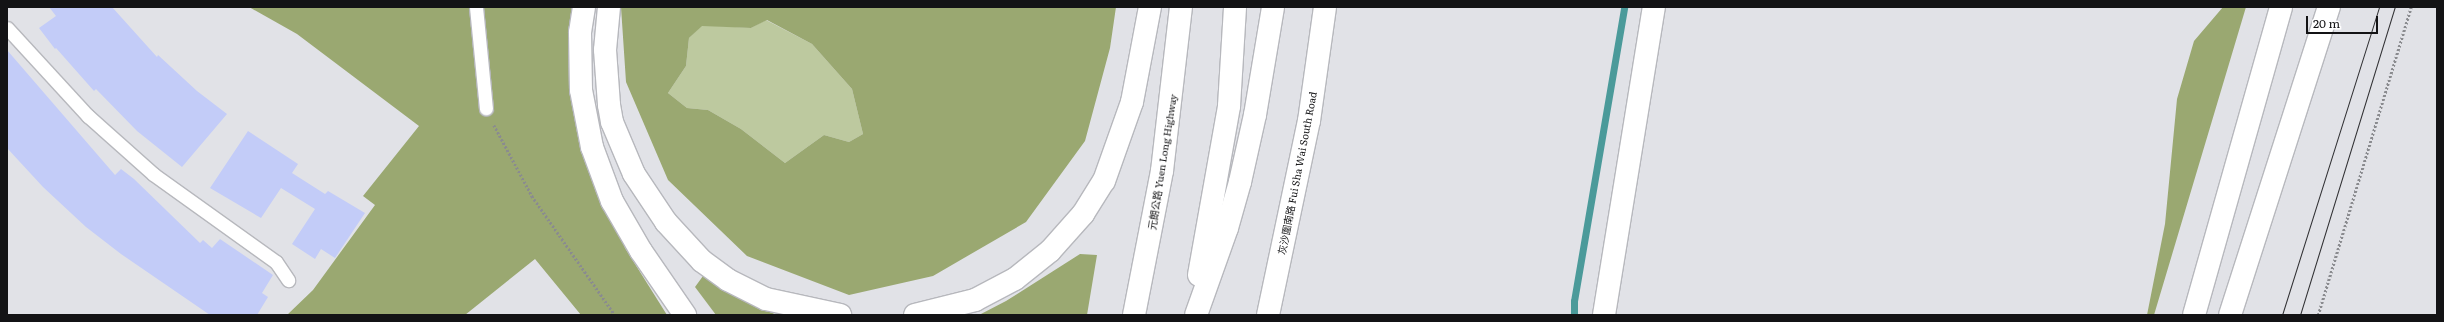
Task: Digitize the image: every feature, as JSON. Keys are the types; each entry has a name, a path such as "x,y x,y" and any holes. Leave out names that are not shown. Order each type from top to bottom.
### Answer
{"main road":[{"path":"584,7 580,33 581,90 592,147 612,201 641,251 685,315"},
{"path":"609,7 605,50 609,105 612,122 634,174 666,222 702,261 728,280 766,299 840,315"},
{"path":"915,315 975,300 1015,279 1050,251 1083,214 1104,181 1132,102 1150,7"},
{"name":"元朗公路 Yuen Long Highway","path":"1134,315 1162,171 1181,7"},
{"path":"1192,315 1229,106 1235,7"},
{"path":"1196,315 1227,228 1240,182 1255,115 1273,7"},
{"name":"灰沙圍南路 Fui Sha Wai South Road","path":"1268,315 1309,121 1325,7"},
{"path":"1604,315 1654,7"},
{"path":"2194,315 2281,7"},
{"path":"2230,315 2329,7"}],"lane":[{"path":"476,7 486,109"},
{"path":"7,28 88,116 153,174 276,262 288,280"}],"path":[{"path":"2318,315 2411,7"},
{"path":"486,109 532,196 615,315"}],"green space":[{"path":"249,7 576,7 593,143 625,248 667,315 581,315 535,259 465,315 287,315 313,290 375,205 363,196 419,126 297,34"},
{"path":"621,7 1116,7 1110,48 1085,141 1026,222 933,276 849,295 747,256 668,180 626,82","holes":["767,20 812,44 852,89 863,134 849,142 824,135 785,163 741,129 708,110 687,108 668,93 686,66 689,38 702,26 751,28"]},
{"path":"2223,7 2246,7 2154,315 2147,315 2165,224 2177,99 2194,41"},
{"path":"766,20 812,44 852,89 863,134 849,142 824,135 785,163 741,129 708,110 687,108 668,93 686,66 689,38 702,25 751,28"},
{"path":"1080,254 1097,255 1087,315 979,315 1006,301"},
{"path":"703,276 777,315 716,315 695,287"}],"building":[{"path":"49,7 112,7 157,57 158,55 197,91 227,114 182,167 137,131 96,89 94,91 56,48 55,49 39,28 56,16"},
{"path":"7,50 115,175 121,169 134,179 200,243 203,240 212,248 220,239 273,275 262,293 268,297 257,315 210,315 121,254 86,227 43,187 7,148"},
{"path":"248,131 298,164 292,173 325,194 328,191 365,213 335,258 321,249 315,259 292,244 315,209 281,188 261,218 210,188"}],"waterway":[{"path":"1574,315 1574,301 1624,7"}],"tram line":[{"path":"2282,315 2379,7"},
{"path":"2300,315 2395,7"}]}
